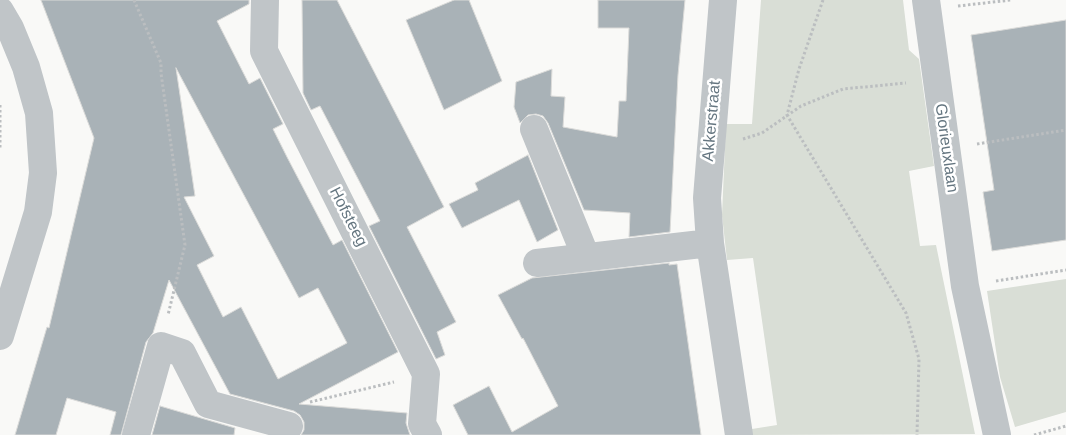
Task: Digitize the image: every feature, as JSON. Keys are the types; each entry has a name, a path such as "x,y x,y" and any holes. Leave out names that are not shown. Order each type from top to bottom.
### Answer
{"street":[{"name":"Hofsteeg","path":"265,0 264,51 426,374"},
{"name":"Akkerstraat","path":"723,0 710,141 707,198 710,243 739,435"},
{"name":"Glorieuxlaan","path":"927,5 965,286 997,435"},
{"path":"0,11 10,28 29,76 39,113 43,173 38,212 0,336"},
{"path":"534,129 586,257"},
{"path":"537,263 710,243"},
{"path":"136,435 161,346 182,353 208,404 289,426"},
{"path":"426,374 422,424 428,435"}],"path":[{"path":"134,0 161,63 160,73 185,245 161,346"},
{"path":"823,0 799,69 786,115 906,313 919,359 917,435"},
{"path":"927,5 1011,0"},
{"path":"710,141 741,139 762,133 801,106 843,89 882,84 937,81"},
{"path":"0,105 0,148"},
{"path":"947,149 1066,130"},
{"path":"965,286 1066,270"},
{"path":"289,426 291,407 426,374"},
{"path":"1034,435 1066,426"}],"shaded area":[{"path":"761,0 903,0 909,50 919,59 934,166 909,171 920,246 936,245 975,434 752,435 752,429 777,425 753,258 727,260 722,215 726,124 752,124"},
{"path":"1066,279 1066,412 1015,427 1000,377 987,291"}],"building":[{"path":"41,0 249,0 249,4 217,21 249,84 260,78 283,124 273,129 287,157 333,245 342,240 398,352 299,404 407,413 406,423 410,435 301,435 304,430 304,422 300,415 294,411 230,394 169,280 153,333 146,342 121,435 110,435 116,412 67,398 56,435 15,435 47,327 49,328 94,138","holes":["176,68 299,298 318,288 347,343 278,379 241,307 223,317 197,265 214,256 184,197 195,196"]},
{"path":"302,0 337,0 444,207 407,227 456,322 437,332 445,355 436,359 369,226 380,221 320,106 311,110 303,93"},
{"path":"454,0 469,0 502,81 444,110 406,20"},
{"path":"598,0 685,0 678,75 670,232 629,237 630,213 584,210 548,123 543,116 536,114 528,115 520,123 514,107 516,82 552,69 551,96 565,97 563,127 617,137 619,101 626,101 629,28 598,28"},
{"path":"1066,20 1066,240 992,251 983,192 994,190 971,35"},
{"path":"528,155 558,230 537,242 519,200 462,228 449,204 478,190 475,183"},
{"path":"669,263 669,265 677,264 701,435 468,435 453,405 489,386 512,432 558,406 523,338 498,295 532,278"},
{"path":"160,406 235,428 234,435 152,435"}]}
